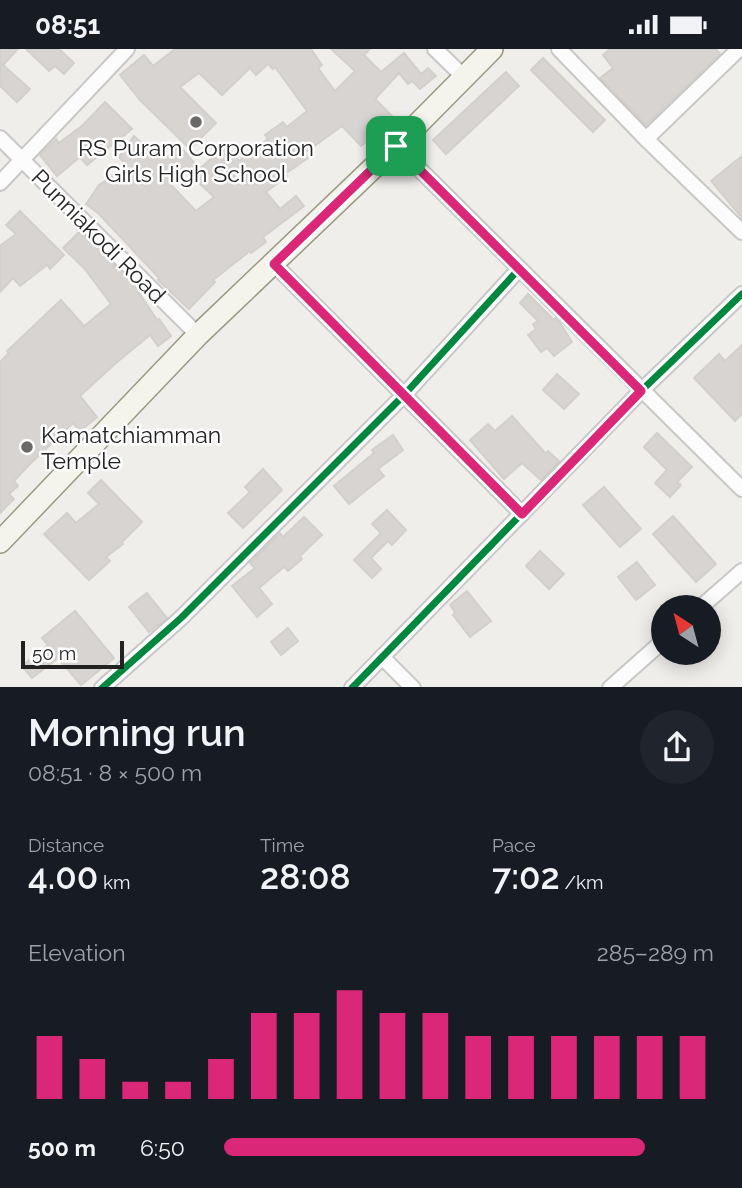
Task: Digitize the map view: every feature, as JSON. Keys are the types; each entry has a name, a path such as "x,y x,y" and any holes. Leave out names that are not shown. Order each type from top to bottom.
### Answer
{"main road":[{"path":"0,542 198,335 396,146 492,49"}],"street":[{"path":"0,183 127,49"},
{"path":"435,49 465,78"},
{"path":"559,49 646,139 742,232"},
{"path":"646,139 739,49"},
{"name":"Punniakodi Road","path":"0,138 198,335"},
{"path":"396,146 742,489"},
{"path":"274,264 522,514"},
{"path":"103,687 181,618 404,395 519,269"},
{"path":"353,687 641,391 742,295"},
{"path":"715,595 742,571"},
{"path":"611,687 651,652"},
{"path":"382,657 412,687"}],"building":[{"path":"0,49 18,49 3,65 30,89 17,102 0,86"},
{"path":"26,49 59,49 74,63 64,74 55,66 49,71"},
{"path":"175,49 311,49 322,65 318,68 335,91 355,71 331,49 370,49 364,55 381,72 404,53 421,74 428,68 436,76 420,89 412,81 408,84 399,73 375,99 392,116 361,146 342,126 305,153 308,158 266,192 280,209 296,196 304,206 263,237 266,242 213,280 215,282 189,309 158,280 160,279 99,214 86,204 99,185 127,166 119,157 134,136 151,152 158,147 166,158 180,146 199,169 226,146 239,161 268,139 265,135 283,122 287,127 307,111 275,67 273,69 268,64 256,75 250,68 222,95 199,73 180,87 216,123 190,149 140,100 120,75 144,55 153,66","holes":["185,170 214,197 196,211 169,183"]},
{"path":"610,49 716,49 720,54 646,125 600,78 613,68 603,55"},
{"path":"543,58 605,120 593,132 531,70"},
{"path":"506,72 519,86 446,154 433,140"},
{"path":"105,102 132,129 87,165 80,157 57,176 40,155 56,139 59,143 83,125"},
{"path":"742,156 742,218 711,181"},
{"path":"20,211 64,255 50,269 47,265 20,286 13,278 0,292 0,246 16,234 6,225"},
{"path":"80,231 134,285 171,336 158,346 150,335 80,396 97,417 80,431 73,423 29,465 14,481 18,486 9,494 14,499 0,513 0,362 9,353 7,351 61,300 84,326 111,304 84,268 63,248"},
{"path":"528,294 554,320 556,318 572,342 554,356 547,348 541,352 528,335 536,329 533,324 538,321 520,303"},
{"path":"742,345 742,414 735,421 694,378 719,354 725,361"},
{"path":"557,374 579,394 564,409 543,390"},
{"path":"512,416 546,454 548,451 559,461 541,480 522,463 504,479 470,440 488,424 495,431"},
{"path":"657,433 692,467 677,482 681,485 670,497 655,483 667,470 644,447"},
{"path":"393,435 403,450 378,469 384,476 349,504 334,486 374,453 372,450"},
{"path":"263,469 282,490 243,528 228,513 250,492 245,487"},
{"path":"101,480 142,522 123,544 106,557 110,561 89,580 44,534 67,513 76,523 99,504 88,493"},
{"path":"604,487 641,529 620,547 583,505"},
{"path":"387,510 406,530 392,545 388,541 371,558 381,569 372,578 354,560 381,533 372,524"},
{"path":"673,516 716,564 696,582 653,534"},
{"path":"304,517 322,535 288,571 284,567 259,588 272,604 257,617 232,586 255,568 250,563 280,533 283,537"},
{"path":"540,551 564,574 549,589 526,566"},
{"path":"637,562 655,585 636,600 618,577"},
{"path":"467,591 491,621 470,637 453,615 455,612 450,605"},
{"path":"147,593 167,618 149,632 129,607"},
{"path":"75,611 114,658 81,685 58,658 32,678 22,666 48,645 42,638"},
{"path":"288,628 298,641 281,655 271,642"}],"cycle path":[{"path":"103,687 181,618 404,395 519,269"},
{"path":"353,687 641,391 742,294"}],"place":[{"name":"RS Puram Corporation Girls High School","path":"196,122"},
{"name":"Kamatchiamman Temple","path":"27,447"}],"route":[{"path":"396,146 641,391 522,514 274,264 396,146"}]}
